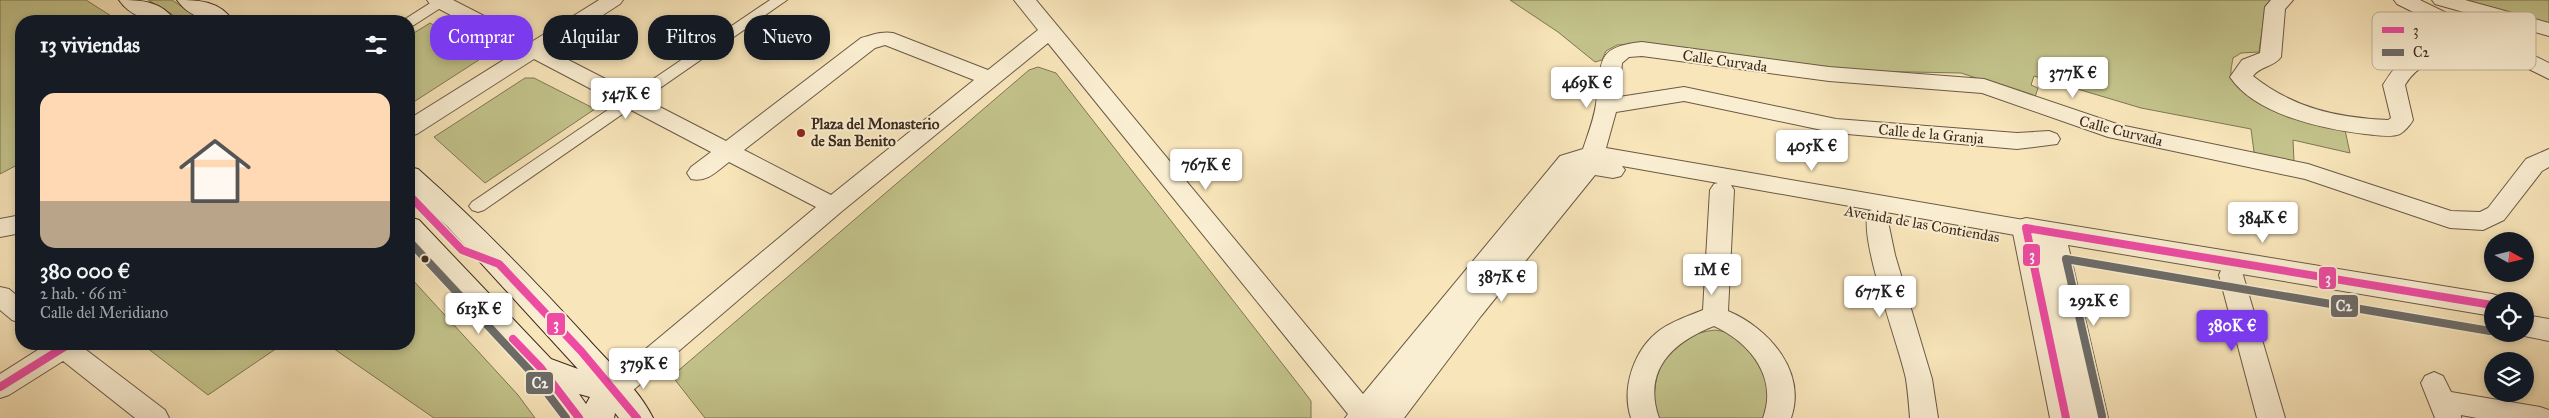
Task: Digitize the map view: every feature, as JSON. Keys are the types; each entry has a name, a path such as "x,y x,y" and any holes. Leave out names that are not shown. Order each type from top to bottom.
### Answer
{"street":[{"path":"131,0 155,15"},
{"path":"189,0 212,15"},
{"path":"415,125 613,0"},
{"path":"478,206 780,0"},
{"path":"1024,0 1039,15 1050,31 1356,405 1370,416 1472,309 1591,160"},
{"path":"2283,0 2274,8 2270,57 2250,65 2241,76 2259,94 2312,118 2354,126 2393,128 2402,120 2401,108 2394,85 2402,70"},
{"path":"2404,0 2470,12"},
{"path":"415,18 442,1 833,206"},
{"path":"2536,27 2549,30"},
{"path":"598,418 603,401 615,390 833,206 989,78 1050,31"},
{"path":"700,173 868,43 886,38 989,78"},
{"name":"Calle Curvada","path":"1591,160 1607,106 1612,61 1624,51 1642,49 1704,59 1830,74 1984,86 2116,132 2308,172 2450,219 2483,221 2496,214 2534,165 2549,157"},
{"path":"2536,64 2549,72"},
{"name":"Calle de la Granja","path":"1607,106 1684,94 1836,126 2017,141 2049,139"},
{"name":"Avenida de las Contiendas","path":"1591,160 1722,190 1877,216 2224,259 2484,304"},
{"name":"Avenida de las Contiendas","path":"1591,160 2039,237 2230,275 2484,320"},
{"path":"415,181 458,220 615,390 637,418"},
{"path":"1715,316 1722,190"},
{"path":"415,201 462,250 499,264"},
{"path":"1877,216 1883,255 1919,379 1924,418"},
{"path":"0,228 15,225"},
{"path":"415,233 540,367 579,418"},
{"path":"2039,237 2066,418"},
{"path":"2039,237 2092,418"},
{"path":"2230,275 2271,418"},
{"path":"0,296 15,307"},
{"path":"2534,312 2549,314"},
{"path":"1645,418 1641,389 1645,368 1654,351 1671,335 1691,324 1715,316 1742,330 1769,357 1777,371 1781,390 1783,417"},
{"path":"2534,328 2549,330"},
{"path":"0,387 56,350"},
{"path":"70,350 156,418"},
{"path":"540,367 579,382 615,390"},
{"path":"2441,401 2540,418"}],"green space":[{"path":"0,0 86,0 110,15 15,15 15,166 0,174"},
{"path":"148,0 172,0 195,15 173,15"},
{"path":"1510,0 2273,0 2265,9 2259,52 2241,53 2233,58 2231,73 2233,79 2238,86 2302,120 2345,130 2350,153 2293,140 2294,162 2258,154 2254,152 2251,129 2141,108 2034,76 2031,85 2038,88 2035,97 1961,73 1862,71 1740,58 1636,44 1617,45 1606,51 1602,60 1595,62 1558,32"},
{"path":"2463,0 2549,0 2549,24 2536,20 2536,12 2506,12"},
{"path":"430,23 430,60 479,60 415,101 415,32"},
{"path":"1038,67 1056,73 1302,389 1311,401 1311,418 705,418 672,376 1029,70"},
{"path":"525,78 534,78 595,109 485,183 434,137"},
{"path":"415,283 518,395 535,418 434,418 336,350 415,350"},
{"path":"1715,330 1726,332 1760,356 1770,398 1764,418 1657,418 1655,386 1658,372 1664,359 1673,348 1684,340 1698,333"},
{"path":"150,350 274,350 208,395"}],"transit line":[{"name":"3","path":"415,201 462,250 499,264 581,351 637,418"},
{"name":"3","path":"2066,418 2026,228 2484,304"},
{"name":"C2","path":"415,247 532,373 566,418"},
{"name":"C2","path":"2102,416 2066,259 2484,330"},
{"name":"3","path":"513,339 540,367 579,418"},
{"name":"3","path":"0,387 59,350"}],"place":[{"name":"Plaza del Monasterio de San Benito","path":"801,133"}]}
